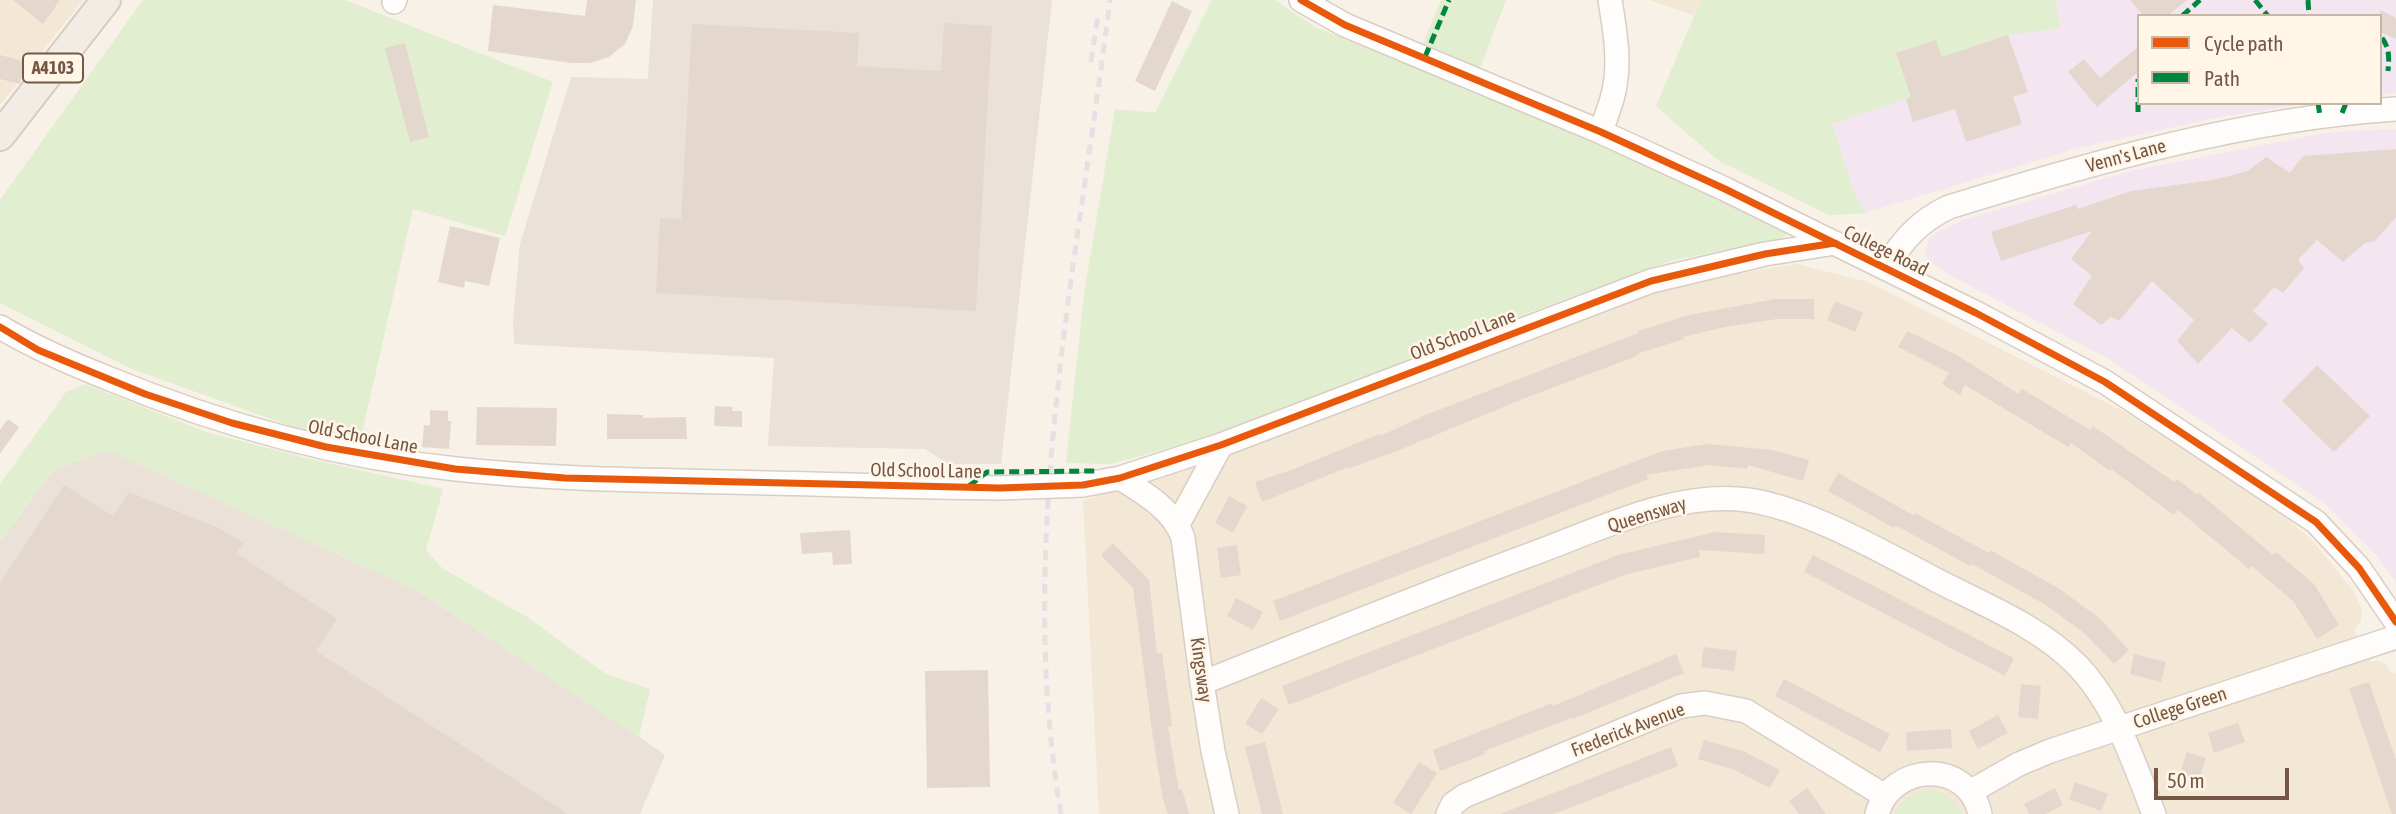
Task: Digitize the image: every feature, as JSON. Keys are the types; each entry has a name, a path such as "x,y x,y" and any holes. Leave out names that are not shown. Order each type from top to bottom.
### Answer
{"main road":[{"name":"A4103","path":"0,136 106,0"}],"street":[{"name":"College Road","path":"1301,0 1345,25 1601,132 1725,189 2028,340 2105,382 2316,522 2359,568 2396,622"},
{"path":"1601,132 1614,94 1617,72 1617,48 1610,0"},
{"name":"Venn's Lane","path":"1885,268 1902,241 1916,226 1948,207 2139,151 2194,138 2320,116 2396,109"},
{"name":"Old School Lane","path":"0,327 38,350 145,394 232,423 326,447 429,465 565,478 1000,488 1083,485 1120,478 1221,445 1651,281 1765,254 1835,243"},
{"path":"1120,478 1146,495 1178,524 1221,445"},
{"name":"Queensway","path":"1202,683 1423,595 1659,508 1718,499 1747,500 1776,506 1827,525 2033,631 2077,665 2092,684 2119,728 2154,814"},
{"name":"Kingsway","path":"1178,524 1213,751 1227,814"},
{"name":"College Green","path":"1970,792 2019,764 2119,728 2396,637"},
{"name":"Frederick Avenue","path":"1448,814 1453,804 1464,796 1681,706 1705,703 1746,711 1881,805"},
{"path":"1881,805 1897,783 1912,775 1934,773 1953,778 1970,792 1980,814"}],"shaded area":[{"path":"0,0 83,0 0,105"},
{"path":"653,0 1052,0 1001,464 948,464 925,449 768,446 774,358 514,344 513,320 520,244 571,77 648,79"},
{"path":"1649,0 1701,0 1693,15"},
{"path":"1701,0 2396,0 2396,93 2382,95 2382,14 2137,14 2137,105 2298,105 2220,117 2078,148 1865,213 1829,215 1719,161 1656,106"},
{"path":"2396,129 2396,582 2376,555 2328,506 2263,461 2105,357 1946,273 1927,259 1925,251 1929,239 1935,233 1966,219 2135,170 2331,132"},
{"path":"1797,264 1868,282 2125,412 2273,507 2312,540 2355,593 2362,611 2361,621 2354,630 2371,662 2387,664 2389,671 2396,673 2396,814 1099,814 1083,501 1365,402 1650,288"},
{"path":"108,450 418,591 639,737 665,755 640,814 0,814 0,542 53,470"}],"green space":[{"path":"143,0 345,0 553,82 505,236 413,209 362,433 313,434 132,369 0,303 0,200"},
{"path":"1212,0 1275,0 1315,27 1597,142 1787,227 1786,235 1781,239 1670,261 1525,314 1384,373 1220,434 1111,464 1066,463 1084,294 1115,109 1155,113"},
{"path":"1441,0 1506,0 1480,68 1423,43"},
{"path":"1701,0 2056,0 2060,28 2008,35 1942,57 1896,54 1911,97 1832,124 1855,195 1865,213 1829,215 1719,161 1656,106"},
{"path":"85,384 206,432 443,489 426,550 442,568 527,617 606,674 650,689 639,737 418,591 108,450 53,470 0,542 0,484 66,392"},
{"path":"1932,790 1950,798 1962,814 1894,814 1910,796"}],"building":[{"path":"13,0 60,0 43,24"},
{"path":"587,0 636,0 633,26 625,44 609,57 590,63 571,63 488,51 493,5 585,16"},
{"path":"2130,0 2187,0 2170,14 2142,14"},
{"path":"1172,1 1192,11 1155,91 1135,81"},
{"path":"2380,10 2396,18 2396,39 2382,33"},
{"path":"944,23 992,26 976,311 656,293 660,218 681,219 692,24 859,33 857,66 941,71"},
{"path":"2008,35 2028,92 2013,97 2022,124 1966,142 1955,109 1913,122 1906,99 1911,97 1896,53 1936,40 1942,57"},
{"path":"405,43 429,137 410,142 385,48"},
{"path":"2137,48 2137,73 2097,107 2068,72 2084,59 2100,78"},
{"path":"0,55 27,62 20,84 0,79"},
{"path":"2396,149 2396,217 2375,241 2365,243 2343,262 2317,240 2298,260 2304,268 2283,293 2274,287 2253,311 2268,324 2250,343 2232,328 2198,364 2177,341 2194,320 2152,281 2119,321 2111,317 2101,325 2073,304 2092,276 2071,259 2092,231 2001,261 1991,232 2076,205 2078,209 2131,191 2213,180 2248,171 2266,157 2290,173 2303,156"},
{"path":"450,226 500,238 489,286 465,281 464,288 438,282"},
{"path":"1775,299 1814,299 1814,319 1777,319 1683,337 1684,339 1637,354 1397,451 1348,467 1262,502 1255,482 1379,434 1380,436 1428,414 1638,331 1689,315"},
{"path":"1835,301 1863,313 1855,332 1827,320"},
{"path":"1907,331 1955,354 2019,394 2022,389 2090,430 2093,426 2174,482 2177,479 2197,495 2199,493 2273,555 2276,552 2314,584 2339,625 2317,639 2293,601 2252,566 2249,569 2178,510 2174,515 2071,443 2068,447 1965,385 1960,395 1942,384 1949,373 1898,347"},
{"path":"2317,365 2370,416 2334,452 2282,401"},
{"path":"715,406 733,407 732,411 742,411 742,427 714,426"},
{"path":"477,407 557,408 556,446 476,445"},
{"path":"430,410 448,411 448,421 451,421 449,449 422,447 424,425 430,426"},
{"path":"607,414 643,415 643,418 686,417 687,439 607,439"},
{"path":"8,419 19,427 0,454 0,430"},
{"path":"1708,444 1772,450 1809,460 1803,481 1748,465 1747,469 1709,465 1646,475 1648,479 1280,621 1273,601 1662,451"},
{"path":"1838,473 1913,515 1915,513 1989,553 1990,550 2058,588 2098,617 2129,650 2114,664 2084,633 2046,605 1895,525 1894,528 1828,491"},
{"path":"64,485 113,516 129,492 219,528 243,543 236,553 337,619 316,651 568,814 0,814 0,583"},
{"path":"1229,496 1247,506 1233,533 1215,523"},
{"path":"850,530 852,564 833,565 832,552 802,554 800,533"},
{"path":"1715,532 1765,535 1764,554 1699,550 1700,557 1624,575 1289,705 1282,686 1618,555"},
{"path":"1113,543 1149,580 1157,653 1162,653 1172,726 1168,727 1179,790 1182,789 1189,814 1168,814 1163,799 1133,588 1101,555"},
{"path":"1237,545 1241,575 1221,578 1217,548"},
{"path":"1813,555 2014,658 2005,676 1804,572"},
{"path":"1236,598 1263,612 1253,630 1227,616"},
{"path":"1704,647 1737,651 1734,671 1701,667"},
{"path":"1676,654 1684,673 1573,719 1484,751 1485,754 1440,771 1433,750 1552,703 1553,706"},
{"path":"2134,654 2166,662 2161,682 2130,674"},
{"path":"988,670 990,787 927,788 925,671"},
{"path":"1784,679 1890,734 1880,752 1775,696"},
{"path":"2369,682 2396,760 2396,814 2392,814 2349,688"},
{"path":"2021,684 2041,686 2038,719 2018,717"},
{"path":"1261,698 1279,709 1262,734 1245,724"},
{"path":"1998,715 2008,733 1978,749 1969,731"},
{"path":"2238,723 2245,742 2214,753 2208,733"},
{"path":"1951,729 1952,748 1907,751 1906,732"},
{"path":"1704,740 1743,751 1780,770 1770,788 1735,770 1698,759"},
{"path":"1265,742 1283,814 1262,814 1245,747"},
{"path":"1671,747 1678,766 1554,814 1500,814"},
{"path":"2187,752 2206,758 2196,789 2177,783"},
{"path":"1419,762 1437,773 1411,814 1393,803"},
{"path":"2075,782 2108,794 2101,811 2069,799"},
{"path":"1807,788 1826,814 1799,814 1789,801"},
{"path":"2055,788 2063,805 2045,814 2029,814 2024,804"}],"railway":[{"path":"1061,814 1049,712 1045,610 1048,508 1068,304 1110,0"},
{"path":"1091,62 1098,14"}],"marked path":[{"path":"1425,57 1449,0"},
{"path":"2184,14 2200,0"},
{"path":"2255,0 2266,14"},
{"path":"2308,0 2309,14"},
{"path":"2382,38 2388,50 2388,71"},
{"path":"2138,105 2138,112"},
{"path":"2318,105 2320,116"},
{"path":"2342,113 2345,105"},
{"path":"969,486 987,472 1096,471"}],"cycle path":[{"path":"1301,0 1345,25 1601,132 1725,189 1976,313 2105,382 2316,522 2359,568 2396,622"},
{"path":"0,327 38,350 145,394 232,423 326,447 455,469 565,478 1000,488 1083,485 1120,478 1221,445 1651,281 1765,254 1835,243"}]}
